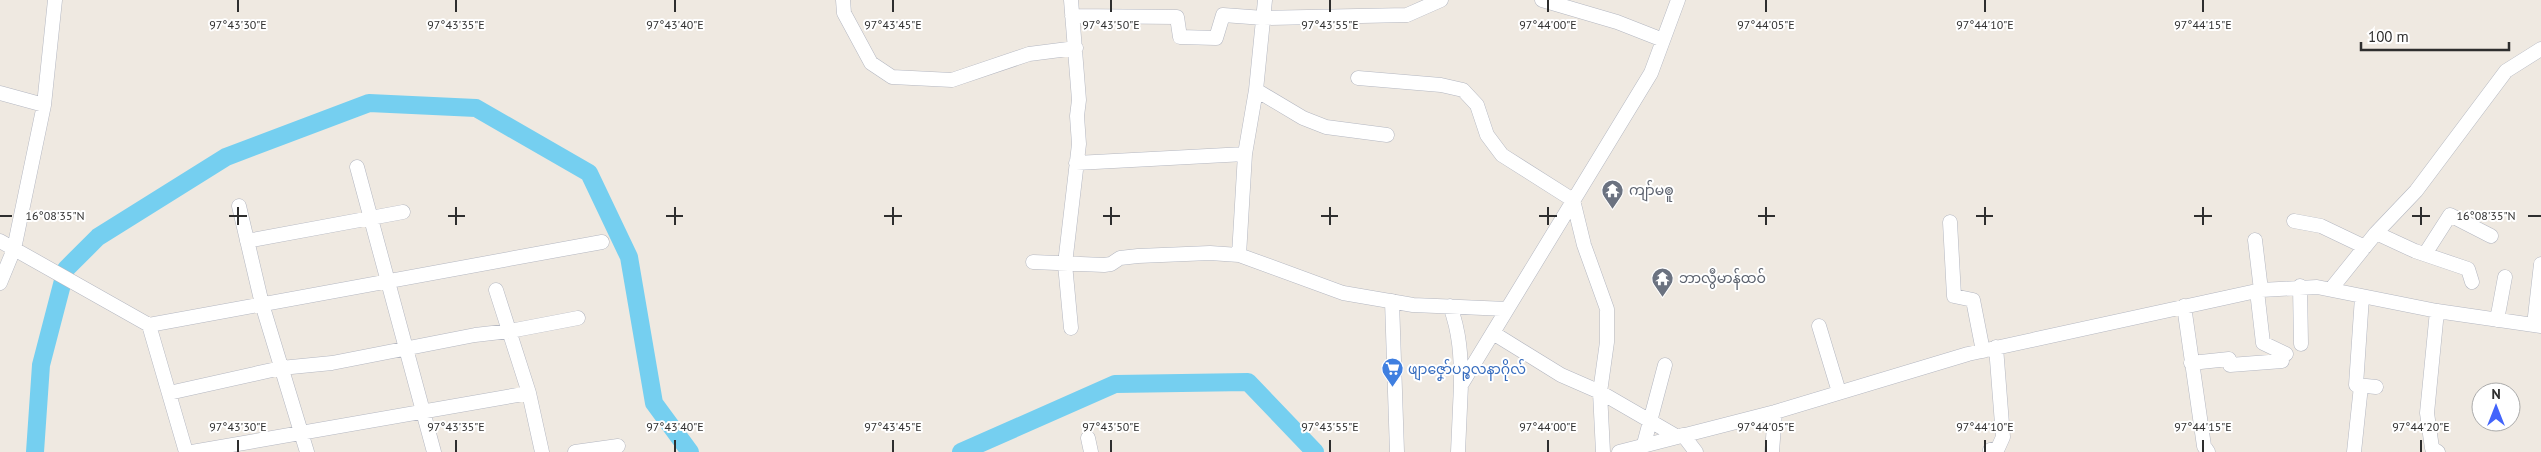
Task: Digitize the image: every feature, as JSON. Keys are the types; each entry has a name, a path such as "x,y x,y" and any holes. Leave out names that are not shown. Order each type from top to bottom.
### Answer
{"street":[{"path":"2,274 14,249 44,105 55,0"},
{"path":"843,0 844,13 871,63 892,78 952,80 1030,54 1076,48"},
{"path":"1071,0 1080,100 1076,163 1065,264 1071,328"},
{"path":"1239,255 1245,154 1256,90 1264,18 1264,0"},
{"path":"1072,16 1177,17 1180,37 1216,38 1224,15 1264,18 1407,14 1441,0"},
{"path":"1542,0 1617,22 1664,40"},
{"path":"1461,386 1651,73 1678,0"},
{"path":"2331,289 2376,233 2416,191 2506,72 2541,49"},
{"path":"1358,78 1441,85 1463,90 1478,105 1487,135 1502,154 1573,200 1584,245 1607,309 1607,342 1600,392 1603,452"},
{"path":"1256,90 1303,118 1326,127 1387,135"},
{"path":"0,93 44,105"},
{"path":"1076,163 1245,154"},
{"path":"357,167 434,452"},
{"path":"240,206 262,304 307,452"},
{"path":"248,241 403,212"},
{"path":"2425,254 2450,215 2491,236"},
{"path":"2294,221 2320,226 2365,247"},
{"path":"1950,222 1954,296 1973,300 1990,349 2004,437 1998,448 1990,450"},
{"path":"2376,233 2425,254 2468,269 2472,282"},
{"path":"2191,363 2229,359 2230,365 2284,358 2263,343 2255,240"},
{"path":"0,241 149,325 602,242"},
{"path":"1033,262 1111,264 1120,258 1170,254 1239,255 1343,293 1392,301 1507,309"},
{"path":"1619,452 1644,444 1775,412 1990,349 2259,290 2300,286 2331,289 2362,297 2438,311 2538,326 2541,264"},
{"path":"2497,320 2505,277"},
{"path":"2300,286 2301,344"},
{"path":"496,290 529,393 542,452"},
{"path":"2362,297 2356,385 2376,387"},
{"path":"1392,301 1397,452"},
{"path":"1450,306 1457,325 1460,342 1461,386 1458,452"},
{"path":"2184,306 2204,446 2208,452"},
{"path":"2438,311 2427,414 2432,448 2438,452"},
{"path":"169,393 281,368 332,363 475,335 510,331 578,318"},
{"path":"149,325 186,452"},
{"path":"1819,326 1839,392"},
{"path":"1493,334 1561,375 1600,392 1680,435 1696,452"},
{"path":"1644,444 1665,365"},
{"path":"2354,452 2361,386"},
{"path":"192,452 529,393"},
{"path":"1772,452 1775,412"},
{"path":"1088,438 1091,452"},
{"path":"574,452 618,446"}],"waterway":[{"path":"35,452 41,365 66,269 98,237 226,157 369,103 476,108 589,173 629,257 654,403 690,452"},
{"path":"961,452 1115,384 1248,382 1315,452"}],"place":[{"name":"ကျာ်မၜူ","path":"1613,209"},
{"name":"ဘာလွဳမာန်ထဝ်","path":"1663,297"},
{"name":"ဖျာဇၞော်ပဉ္စလနာဂိုလ်","path":"1392,388"}]}
